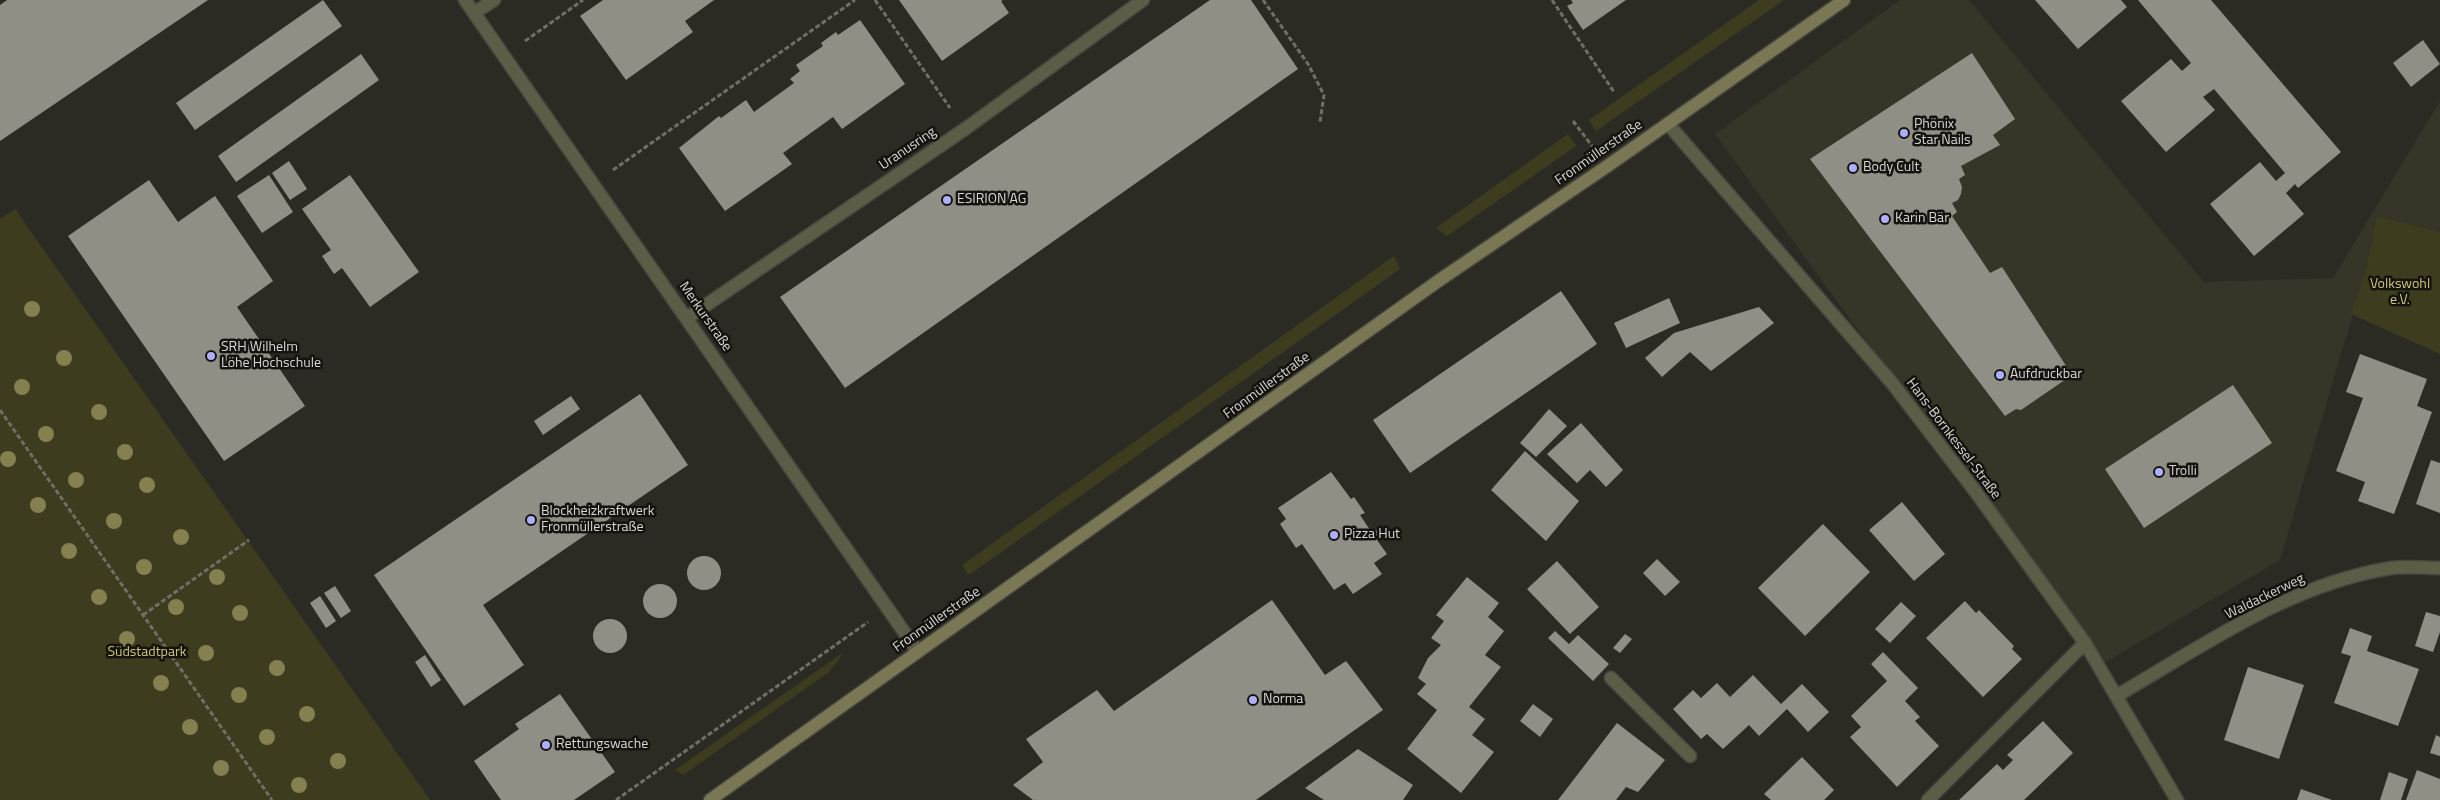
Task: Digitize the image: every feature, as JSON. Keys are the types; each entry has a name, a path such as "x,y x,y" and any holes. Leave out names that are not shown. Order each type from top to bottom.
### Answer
{"main road":[{"name":"Fronmüllerstraße","path":"710,800 1441,279 1606,167 1844,0"}],"street":[{"name":"Merkurstraße","path":"465,0 918,652"},
{"path":"474,14 494,0"},
{"name":"Uranusring","path":"687,318 965,129 1143,0"},
{"name":"Hans-Bornkessel-Straße","path":"1668,124 1892,382 2058,603 2118,696 2177,800"},
{"name":"Waldackerweg","path":"2118,696 2263,611 2332,582 2392,568 2440,568"},
{"path":"1928,800 2085,643"},
{"path":"1611,678 1690,756"}],"path":[{"path":"504,56 583,0"},
{"path":"594,184 855,0"},
{"path":"875,0 965,129"},
{"path":"1263,0 1308,64 1324,95 1320,122"},
{"path":"1552,0 1614,92"},
{"path":"1573,120 1606,167"},
{"path":"0,410 272,800"},
{"path":"143,615 249,540"},
{"path":"616,800 887,608"}],"shaded area":[{"path":"1900,0 1969,0 2204,282 2333,278 2440,101 2440,232 2377,216 2365,273 2280,560 2102,664 1715,134"}],"green space":[{"path":"1759,0 1784,0 1596,131 1589,120"},
{"path":"1568,134 1576,146 1447,236 1436,228"},
{"name":"Südstadtpark","path":"15,209 430,800 0,800 0,219"},
{"name":"Volkswohl e.V.","path":"2377,216 2440,232 2440,354 2351,314 2365,273"},
{"path":"1394,256 1400,269 969,575 962,565"},
{"path":"844,652 829,672 683,775 675,770"}],"building":[{"path":"7,0 208,0 0,141 0,5"},
{"path":"323,0 342,26 195,130 176,103"},
{"path":"603,0 714,0 685,21 693,32 626,80 580,16"},
{"path":"899,0 1003,0 1001,1 1009,13 942,61"},
{"path":"1210,0 1251,0 1298,69 845,388 780,297"},
{"path":"1571,0 1626,0 1583,30 1567,6 1573,3"},
{"path":"2035,0 2121,0 2127,7 2078,49"},
{"path":"2138,0 2211,0 2341,152 2298,188 2295,184 2286,193 2304,214 2254,256 2210,204 2260,162 2276,181 2285,173 2214,89 2203,97 2215,110 2166,152 2121,101 2171,59 2182,71 2191,63"},
{"path":"860,20 905,84 842,129 833,117 783,153 792,164 725,211 679,148 719,116 721,118 746,100 754,112 794,83 790,79 800,71 796,65 823,46 821,43 836,32 838,35"},
{"path":"2423,40 2440,64 2411,87 2393,63"},
{"path":"1972,53 2015,119 1993,135 2000,145 1961,166 1965,175 1959,179 1962,187 1961,194 1958,200 1952,203 1957,212 1952,216 1990,273 2002,267 2072,375 2021,410 2016,409 2005,416 1810,159"},
{"path":"361,54 379,80 236,182 218,156"},
{"path":"289,161 307,189 290,200 272,173"},
{"path":"269,175 293,212 262,233 237,196"},
{"path":"350,175 419,272 370,307 342,268 334,274 322,256 331,250 302,209"},
{"name":"SRH Wilhelm Löhe Hochschule","path":"149,180 178,222 215,196 273,281 237,307 305,406 224,461 68,236"},
{"path":"1561,291 1597,344 1410,473 1373,420"},
{"path":"1669,298 1680,323 1626,348 1614,323"},
{"path":"1759,307 1774,323 1711,371 1690,352 1662,377 1645,358 1674,333"},
{"path":"2360,354 2427,379 2417,406 2432,412 2394,514 2358,501 2365,482 2336,471 2363,398 2346,392"},
{"path":"2233,385 2272,443 2144,528 2105,469"},
{"name":"Blockheizkraftwerk Fronmüllerstraße","path":"640,394 688,465 483,605 524,665 464,706 374,575"},
{"path":"571,396 580,409 543,435 534,421"},
{"path":"1549,409 1567,426 1536,457 1520,443"},
{"path":"1581,423 1623,470 1606,487 1590,470 1577,483 1547,454"},
{"path":"1525,451 1579,501 1546,541 1491,490"},
{"path":"2431,460 2440,463 2440,513 2416,504"},
{"name":"Pizza Hut","path":"1331,472 1351,499 1354,497 1365,513 1360,515 1372,533 1376,530 1382,537 1377,540 1387,554 1374,563 1382,574 1353,594 1345,583 1334,590 1302,544 1296,548 1280,524 1286,519 1278,508"},
{"path":"1902,502 1945,554 1914,581 1869,530"},
{"path":"1823,524 1870,572 1805,636 1758,588"},
{"path":"704,556 716,561 721,573 716,585 704,590 692,585 687,573 692,561"},
{"path":"1657,559 1680,582 1665,596 1643,573"},
{"path":"1557,561 1599,607 1570,634 1527,589"},
{"path":"1467,577 1499,603 1488,617 1504,631 1485,655 1501,667 1469,707 1485,719 1472,735 1494,752 1461,793 1407,749 1437,710 1417,694 1426,684 1418,678 1428,658 1441,645 1431,638 1444,621 1436,615"},
{"path":"660,584 672,589 677,601 672,613 660,618 648,613 643,601 648,589"},
{"path":"335,586 351,611 341,618 324,593"},
{"path":"320,596 336,621 326,628 310,603"},
{"name":"Norma","path":"1272,600 1325,675 1346,661 1383,710 1256,800 1033,800 1013,785 1043,762 1026,739 1097,690 1114,711"},
{"path":"1965,601 1976,613 1979,610 2014,646 2012,649 2022,659 1983,697 1926,638"},
{"path":"1901,602 1916,616 1890,643 1875,629"},
{"path":"2426,612 2440,616 2440,632 2433,652 2415,646"},
{"path":"610,619 622,624 627,636 622,648 610,653 598,648 593,636 598,624"},
{"path":"2350,628 2372,636 2367,651 2419,669 2398,726 2334,703 2351,656 2341,653"},
{"path":"1555,631 1569,644 1578,635 1609,664 1593,681 1548,638"},
{"path":"1625,634 1632,639 1620,653 1613,648"},
{"path":"1883,652 1918,688 1905,701 1920,717 1915,721 1939,746 1897,787 1850,737 1861,727 1851,716 1887,681 1871,664"},
{"path":"425,655 441,680 431,687 415,662"},
{"path":"2248,667 2304,685 2279,759 2224,740"},
{"path":"1753,675 1781,704 1802,684 1829,712 1808,732 1787,709 1759,736 1749,725 1723,749 1707,734 1701,739 1673,709 1693,690 1701,698 1717,683 1730,697"},
{"name":"Rettungswache","path":"560,694 615,772 574,800 501,800 474,761 519,729 515,724"},
{"path":"1533,704 1553,719 1540,737 1520,721"},
{"path":"2043,721 2073,753 2024,800 1959,800 1997,764 2003,770 2013,760 2007,755"},
{"path":"1617,723 1665,760 1638,792 1626,787 1616,800 1558,800"},
{"path":"2436,735 2440,737 2440,756 2430,753"},
{"path":"1358,749 1413,785 1403,800 1324,800 1305,788"},
{"path":"1802,757 1834,790 1824,800 1771,800 1764,794"},
{"path":"2417,770 2440,779 2440,800 2406,800"},
{"path":"2389,772 2408,779 2401,800 2380,800"},
{"path":"2301,789 2332,800 2297,800"}],"place":[{"name":"Phönix Star Nails","path":"1904,133"},
{"name":"Body Cult","path":"1853,168"},
{"name":"ESIRION AG","path":"947,200"},
{"name":"Karin Bär","path":"1885,219"},
{"name":"SRH Wilhelm Löhe Hochschule","path":"211,356"},
{"name":"Aufdruckbar","path":"2000,375"},
{"name":"Trolli","path":"2159,472"},
{"name":"Blockheizkraftwerk Fronmüllerstraße","path":"531,520"},
{"name":"Pizza Hut","path":"1334,535"},
{"name":"Norma","path":"1253,700"},
{"name":"Rettungswache","path":"546,745"}]}
